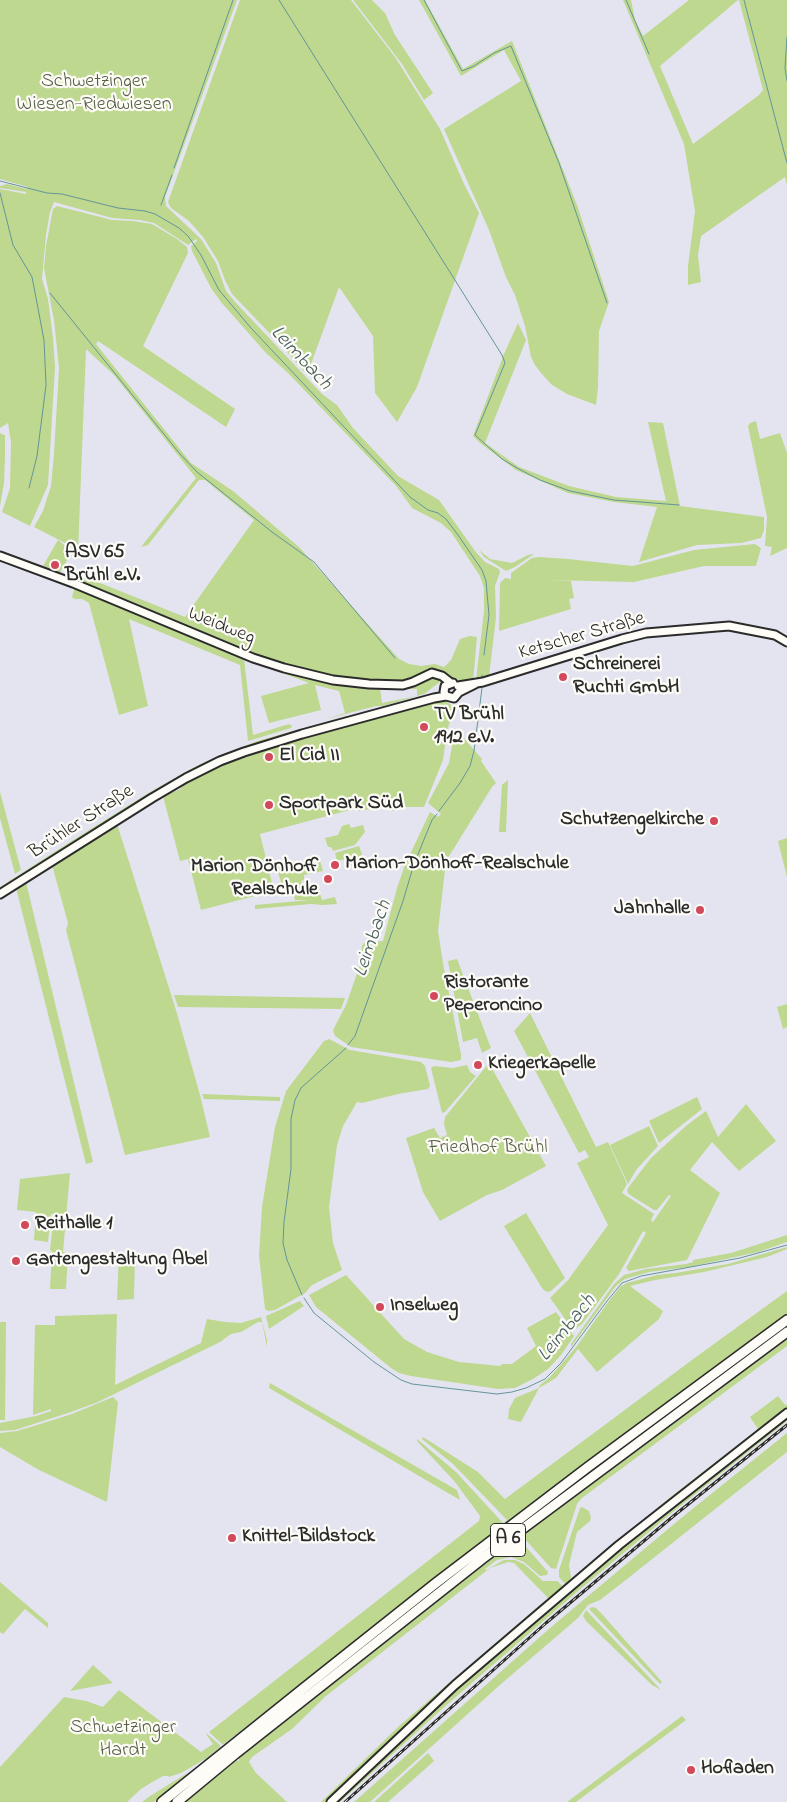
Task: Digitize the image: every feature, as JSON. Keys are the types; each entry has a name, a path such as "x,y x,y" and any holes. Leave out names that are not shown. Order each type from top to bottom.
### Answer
{"highway":[{"name":"A 6","path":"177,1802 230,1753 507,1529 787,1320"},
{"name":"A 6","path":"162,1802 230,1753 507,1541 787,1332"}],"main road":[{"name":"Weidweg","path":"0,556 73,583 246,655 304,673 355,683 397,686 413,682 429,673 442,676 451,689"},
{"name":"Ketscher Straße","path":"451,689 479,683 608,643 646,634 729,626 775,635 787,642"},
{"name":"Brühler Straße","path":"0,894 155,796 206,768 244,752 434,698 451,689"},
{"path":"332,1802 414,1722 463,1678 619,1545 787,1413"}],"green space":[{"name":"Schwetzinger Wiesen-Riedwiesen","path":"0,0 237,0 165,197 166,206 201,239 216,263 226,291 237,304 322,394 337,405 353,428 398,476 439,500 475,551 485,562 499,569 500,572 495,586 496,617 489,677 476,680 484,611 484,588 480,576 451,532 441,523 412,508 397,487 288,373 266,353 221,302 211,288 192,251 191,246 197,241 196,239 188,245 154,223 112,218 54,202 50,212 46,235 42,279 48,299 55,367 48,485 30,526 2,512 10,488 11,442 8,423 0,428 0,189 26,194 26,192 0,188 0,186 7,184 27,189 28,187 0,179"},
{"path":"240,0 351,0 395,57 440,129 479,213 417,387 397,422 375,393 373,336 339,287 307,375 232,294 218,261 203,237 189,221 171,208 168,202"},
{"path":"353,0 372,0 385,13 395,35 433,93 424,100 402,64"},
{"path":"419,0 425,0 463,69 512,41 577,205 609,302 599,331 596,405 567,394 552,385 535,365 531,357 525,326 515,295 506,277 489,230 444,129 521,81 504,50 461,76"},
{"path":"623,0 631,0 635,20 643,36 689,0 738,0 660,66 693,144 759,95 763,90 739,0 787,0 787,185 785,177 701,236 698,255 701,282 688,285 688,266 695,211 684,144"},
{"path":"57,206 112,220 152,224 187,247 188,253 143,346 235,409 226,427 98,341 96,344 191,463 233,491 299,547 399,659 409,664 421,666 435,664 444,667 451,660 460,639 470,636 477,637 473,682 466,682 446,676 434,670 427,671 416,678 400,683 365,682 317,674 260,658 61,575 70,574 71,572 75,573 185,617 254,520 205,480 199,480 148,545 141,547 196,478 114,375 86,349 78,552 67,544 34,527 43,511 51,486 54,454 59,368 54,320 44,268 53,209"},
{"path":"518,323 526,340 485,443 519,467 569,486 616,497 666,501 648,422 663,423 680,506 764,517 764,530 761,538 741,543 697,545 639,562 657,507 614,502 568,493 516,470 480,443 473,436 504,354"},
{"path":"756,421 760,439 780,433 787,453 787,548 770,556 772,547 765,546 767,517 748,426"},
{"path":"0,432 5,435 5,456 4,483 0,506"},
{"path":"58,540 72,551 60,573 43,566"},
{"path":"755,544 761,548 756,566 704,566 634,582 547,580 571,581 574,598 569,599 571,609 499,631 500,583 505,578 511,579 511,573 532,558 568,559 633,566 694,550"},
{"path":"479,550 490,559 512,563 534,554 506,571 484,557"},
{"path":"75,586 244,659 253,735 289,724 292,726 291,728 248,741 240,665 129,619 148,706 119,715 89,603 72,597"},
{"path":"253,662 339,684 380,688 382,703 417,696 417,689 407,689 407,686 431,676 441,681 424,694 383,706 376,706 326,719 345,713 339,691 315,685 321,710 269,723 261,696 309,683"},
{"name":"Sportpark Süd","path":"443,699 451,705 453,712 447,731 443,760 424,807 406,807 392,811 374,802 371,809 358,811 357,808 260,834 274,891 201,910 188,859 180,861 163,796 181,789 179,785 219,764 244,755 245,757 280,745 280,743 359,720"},
{"path":"347,716 348,718 234,753 0,891 0,887 70,842 150,792 200,764 257,741"},
{"path":"455,728 482,759 481,761 496,783 446,861 438,931 461,1060 451,1062 351,1047 335,1036 333,1030 346,1005 360,965 362,946 364,943 383,941 405,865 430,812 438,817 441,814 428,803 449,763"},
{"path":"508,780 506,832 499,832 502,785"},
{"path":"0,792 21,870 15,874 0,818"},
{"path":"117,824 176,1010 210,1137 125,1155 66,930 68,923 52,865"},
{"path":"349,824 351,828 363,825 365,832 355,845 333,851 331,847 328,847 325,838 338,835 342,826"},
{"path":"787,838 787,877 778,841"},
{"path":"359,846 362,854 354,866 351,865 353,861 350,858 337,861 335,853"},
{"path":"320,861 323,871 304,875 304,880 301,881 303,889 307,888 309,896 320,894 322,900 335,897 337,904 311,904 255,909 255,905 310,900 295,900 293,893 281,894 278,884 281,882 276,866 284,864 285,870 289,869 290,871"},
{"path":"26,882 93,1162 86,1164 16,888"},
{"path":"457,959 491,1048 482,1053 477,1038 463,1042 448,961"},
{"path":"174,995 345,998 341,1009 178,1007"},
{"path":"787,1004 787,1027 783,1029 777,1007"},
{"path":"530,1013 596,1147 608,1142 627,1184 622,1193 654,1214 651,1220 653,1222 671,1196 669,1195 657,1210 654,1210 630,1195 627,1192 628,1188 651,1158 687,1125 706,1111 718,1137 746,1104 776,1141 739,1171 712,1142 690,1170 720,1193 687,1260 629,1271 626,1268 646,1233 643,1231 619,1274 582,1324 575,1329 571,1327 550,1298 568,1280 608,1225 577,1163 589,1157 585,1150 579,1153 514,1031"},
{"path":"329,1039 350,1050 421,1062 425,1066 430,1086 428,1089 362,1103 357,1102 343,1126 337,1145 329,1207 333,1243 342,1270 312,1285 305,1293 275,1310 268,1311 265,1309 259,1256 262,1207 275,1127 286,1091 324,1041"},
{"name":"Friedhof Brühl","path":"489,1063 546,1166 440,1221 423,1192 406,1138 434,1128 440,1138 447,1135 444,1124 445,1117"},
{"path":"467,1065 470,1072 476,1076 445,1112 442,1113 431,1068 434,1066 453,1068"},
{"path":"202,1094 280,1097 280,1101 204,1099"},
{"path":"697,1097 702,1109 659,1143 649,1121"},
{"path":"649,1126 658,1146 636,1170 628,1184 610,1145"},
{"path":"70,1173 63,1252 68,1253 66,1289 50,1289 52,1251 50,1250 54,1214 51,1214 48,1242 34,1240 36,1212 17,1210 20,1179"},
{"path":"526,1213 565,1278 549,1292 542,1288 504,1226"},
{"path":"787,1235 787,1242 758,1252 689,1267 649,1272 625,1279 616,1286 571,1347 571,1344 614,1284 624,1275 646,1269 686,1264 693,1262 693,1260 731,1253"},
{"path":"787,1247 787,1249 767,1257 704,1272 630,1286 663,1311 659,1319 597,1372 578,1349 556,1378 539,1388 577,1346 621,1286 657,1275 728,1264"},
{"path":"119,1254 135,1254 134,1299 117,1300"},
{"path":"346,1275 404,1339 427,1352 459,1362 500,1366 502,1364 512,1364 536,1346 527,1328 556,1312 574,1336 561,1355 548,1369 515,1388 498,1389 399,1373 316,1307 309,1295"},
{"path":"787,1291 787,1315 503,1526 224,1744 209,1732 479,1521 480,1516 455,1482 417,1439 456,1472 503,1523 507,1520 453,1464 422,1439 423,1437 478,1472 505,1499"},
{"path":"300,1301 304,1306 269,1329 266,1316"},
{"path":"117,1314 115,1385 201,1343 207,1319 241,1323 261,1317 267,1340 267,1347 262,1322 258,1322 98,1402 15,1430 0,1431 0,1423 51,1411 51,1409 33,1415 35,1325 55,1325 55,1316"},
{"path":"0,1322 6,1322 5,1420 0,1420"},
{"path":"787,1338 787,1346 582,1498 577,1504 556,1569 551,1568 523,1537 520,1540 548,1572 547,1575 540,1576 524,1562 511,1557 497,1560 485,1569 504,1560 515,1560 524,1564 543,1581 557,1581 563,1586 565,1584 559,1577 559,1570 580,1508 582,1507 589,1511 591,1518 577,1532 569,1565 570,1581 668,1499 758,1429 750,1417 778,1396 785,1405 787,1404 787,1409 437,1698 328,1802 321,1802 399,1726 548,1598 514,1563 508,1562 490,1568 326,1696 292,1729 252,1757 249,1762 256,1773 287,1802 184,1802 236,1760 239,1761 239,1758 269,1734 518,1538"},
{"path":"724,1370 726,1373 351,1658 349,1655 465,1565"},
{"path":"270,1383 457,1490 460,1500 269,1388"},
{"path":"539,1388 521,1422 508,1419 509,1409 515,1398"},
{"path":"113,1397 118,1402 107,1502 39,1470 0,1447 0,1433 17,1431 72,1414"},
{"path":"787,1416 787,1421 578,1591 442,1709 340,1802 335,1802 436,1705 617,1550"},
{"path":"787,1433 787,1452 600,1600 588,1605 578,1618 501,1684 370,1802 354,1802 550,1628 680,1519"},
{"path":"0,1582 48,1623 48,1628 25,1609 3,1634 0,1632"},
{"path":"592,1607 602,1614 662,1682 660,1684 589,1609"},
{"path":"586,1610 661,1690 652,1685 586,1621 583,1616"},
{"path":"93,1665 113,1683 70,1691"},
{"name":"Schwetzinger Hardt","path":"119,1690 201,1752 213,1744 206,1734 220,1747 207,1758 181,1773 169,1777 163,1776 154,1781 141,1789 127,1802 0,1802 0,1767 64,1697 86,1701 103,1707"},
{"path":"682,1716 686,1720 576,1802 567,1802"},
{"path":"428,1753 434,1761 388,1802 374,1802"},
{"path":"189,1772 154,1802 142,1802 150,1796"}],"waterway":[{"path":"174,168 233,0"},
{"path":"279,0 502,355 505,363 475,435 502,459 517,468 540,480 570,491 614,500 679,505"},
{"path":"424,0 462,71 511,46 559,163 607,303"},
{"path":"626,0 649,54"},
{"path":"744,0 787,163"},
{"path":"787,37 785,68 787,81"},
{"path":"161,205 172,175"},
{"name":"Leimbach","path":"0,181 118,208 145,211 155,214 179,228 188,236 201,255 219,290 251,328 410,497 428,510 438,513 446,519 458,535 482,570 486,581 489,615 484,655"},
{"path":"0,193 13,245 32,277 44,340 46,385 37,456 29,488"},
{"path":"50,293 180,454 197,472 272,532 314,562 395,658"},
{"name":"Leimbach","path":"439,811 470,766 474,751 482,688"},
{"name":"Leimbach","path":"348,1045 355,1036 403,901 414,864 432,820 437,814"},
{"name":"Leimbach","path":"302,1295 287,1260 283,1243 291,1169 291,1119 295,1100 301,1088 346,1048"},
{"name":"Leimbach","path":"304,1298 314,1313 374,1362 401,1380 412,1384 497,1394 526,1388 545,1379 561,1363 622,1283 641,1276 740,1258 787,1245"}],"railway":[{"path":"345,1802 546,1623 676,1514 787,1425"}],"place":[{"name":"ASV 65 Brühl e.V.","path":"55,565"},
{"name":"Schreinerei Ruchti GmbH","path":"563,677"},
{"name":"TV Brühl 1912 e.V.","path":"424,727"},
{"name":"El Cid II","path":"269,757"},
{"name":"Sportpark Süd","path":"269,805"},
{"name":"Schutzengelkirche","path":"714,821"},
{"name":"Marion-Dönhoff-Realschule","path":"335,865"},
{"name":"Marion Dönhoff Realschule","path":"328,879"},
{"name":"Jahnhalle","path":"700,910"},
{"name":"Ristorante Peperoncino","path":"434,996"},
{"name":"Kriegerkapelle","path":"478,1065"},
{"name":"Reithalle 1","path":"25,1225"},
{"name":"Gartengestaltung Abel","path":"16,1261"},
{"name":"Inselweg","path":"380,1307"},
{"name":"Knittel-Bildstock","path":"232,1538"},
{"name":"Hofladen","path":"691,1770"}]}
